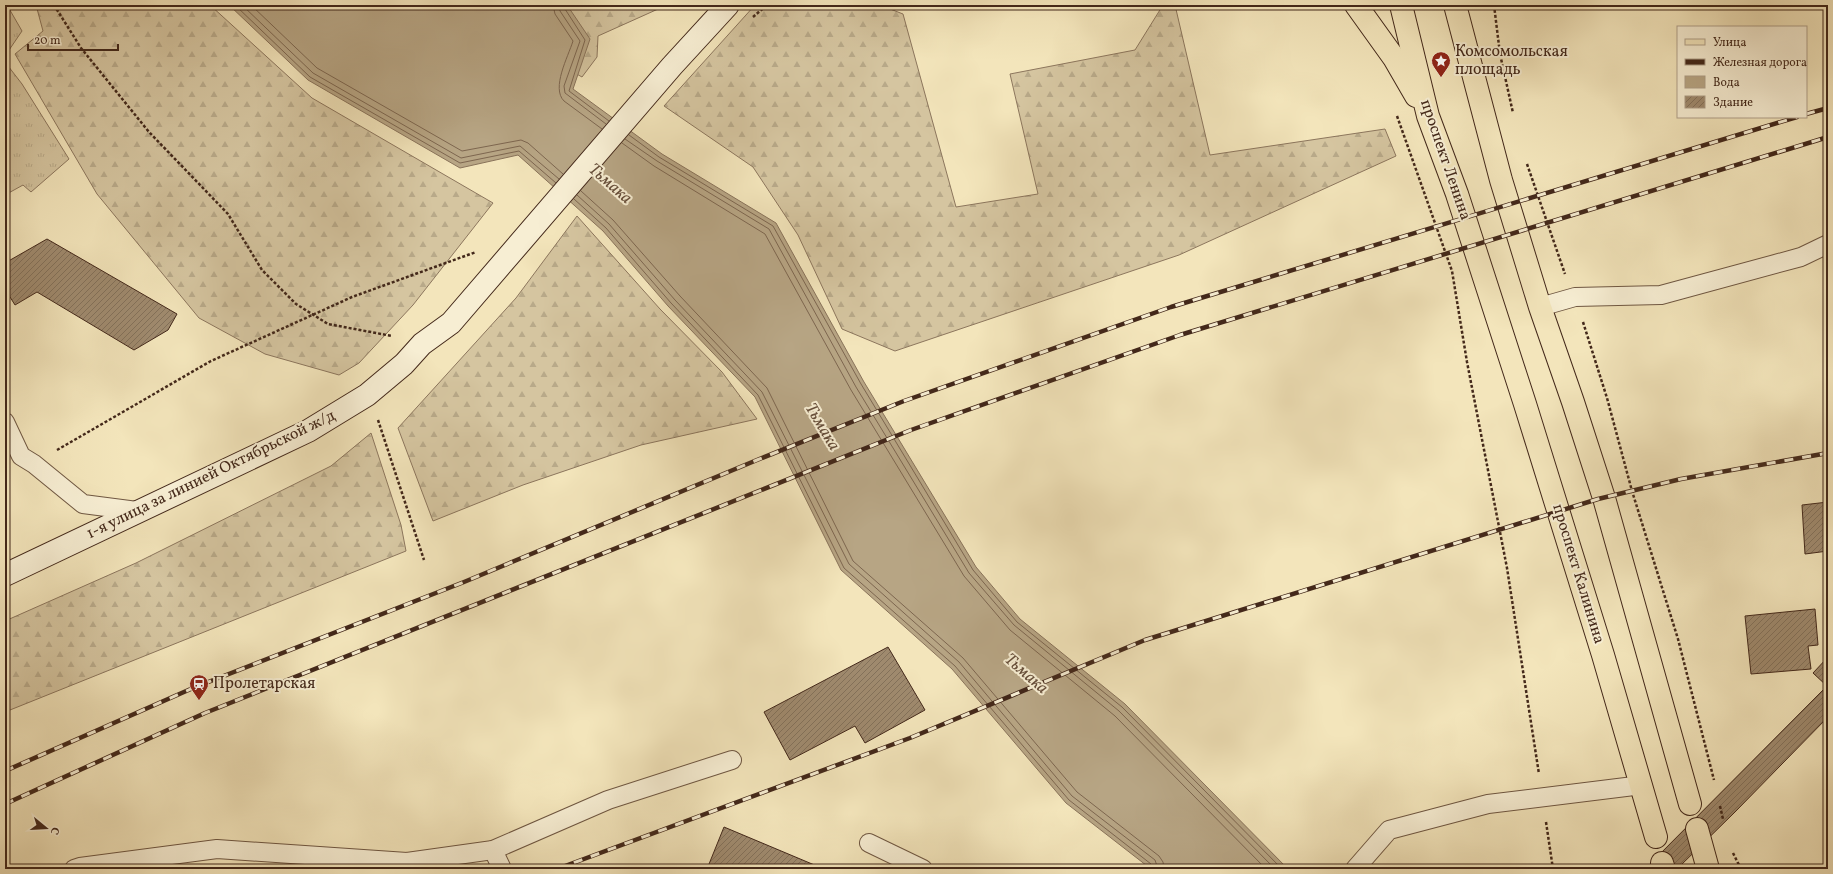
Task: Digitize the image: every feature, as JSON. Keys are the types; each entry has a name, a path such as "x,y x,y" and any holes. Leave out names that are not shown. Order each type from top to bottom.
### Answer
{"main road":[{"name":"1-я улица за линией Октябрьской ж/д","path":"5,575 137,511 282,444 338,414 367,395 386,380 422,344 451,323 672,66 728,5"},
{"path":"1356,5 1394,58 1428,116"},
{"name":"проспект Ленина","path":"1401,5 1428,116 1457,194 1496,312"},
{"path":"1455,5 1501,180 1540,307 1604,498 1690,804"},
{"name":"проспект Калинина","path":"1496,312 1559,511 1642,785 1656,837"},
{"path":"1697,829 1708,869"}],"lane":[{"path":"1540,307 1575,297 1661,295 1800,257 1828,244"},
{"path":"5,422 21,456 34,464 83,504 137,511"},
{"path":"74,869 217,849 407,862 493,850 608,800 732,760"},
{"path":"1355,869 1389,830 1488,804 1542,796 1642,785"},
{"path":"869,843 922,869"},
{"path":"493,850 502,869"}],"path":[{"path":"54,5 81,48 149,132 228,214 262,270 296,304 328,324 386,335 422,344"},
{"path":"1494,5 1500,54 1515,120"},
{"path":"1396,113 1452,271 1467,362 1507,568 1553,869"},
{"path":"1526,164 1560,261 1575,297 1607,398 1632,491 1678,639 1714,780"},
{"path":"34,464 95,426 211,361 352,297 483,249"},
{"path":"378,421 424,560"},
{"path":"1731,848 1741,869"}],"green space":[{"path":"5,5 7,5 22,31 5,56"},
{"path":"36,5 210,5 312,98 493,203 413,305 359,363 339,375 265,354 199,318 97,194 15,54 43,31"},
{"path":"455,5 667,5 598,36 597,57 582,77"},
{"path":"755,5 880,5 903,14 956,207 1038,194 1010,74 1135,50 1163,5 1175,5 1210,155 1385,129 1396,156 1179,255 895,351 842,329 798,235 753,167 664,106"},
{"path":"5,62 22,84 69,159 31,192 23,185 5,195"},
{"path":"577,216 660,309 722,372 757,419 641,445 523,485 433,521 398,428 516,298"},
{"path":"371,433 401,525 406,551 5,712 5,621 136,563 331,466"}],"water":[{"name":"Тьмака","path":"229,5 567,5 590,39 573,89 662,154 776,223 864,382 976,567 1020,619 1125,704 1288,869 1151,869 1066,803 952,669 841,570 755,397 668,306 603,231 518,155 460,168 308,80"}],"building":[{"path":"47,239 177,314 168,330 134,350 37,292 15,305 5,289 5,263"},
{"path":"1828,502 1828,551 1805,554 1802,505"},
{"path":"1815,609 1818,645 1808,646 1811,669 1751,674 1745,616"},
{"path":"888,647 925,710 865,743 855,726 790,760 764,712"},
{"path":"1828,657 1828,687 1813,673"},
{"path":"1828,685 1828,717 1735,812 1677,869 1645,869"},
{"path":"724,827 824,869 707,869"}],"railway":[{"path":"1807,114 1828,108"},
{"path":"5,771 193,688 464,582 757,460 904,401 1171,307 1794,118"},
{"path":"5,804 205,713 911,430 1180,335 1828,137"},
{"path":"557,869 910,738 1145,640 1598,499 1681,479 1828,453"}],"place":[{"name":"Комсомольская площадь","path":"1441,78"},
{"name":"Пролетарская","path":"199,701"}]}
